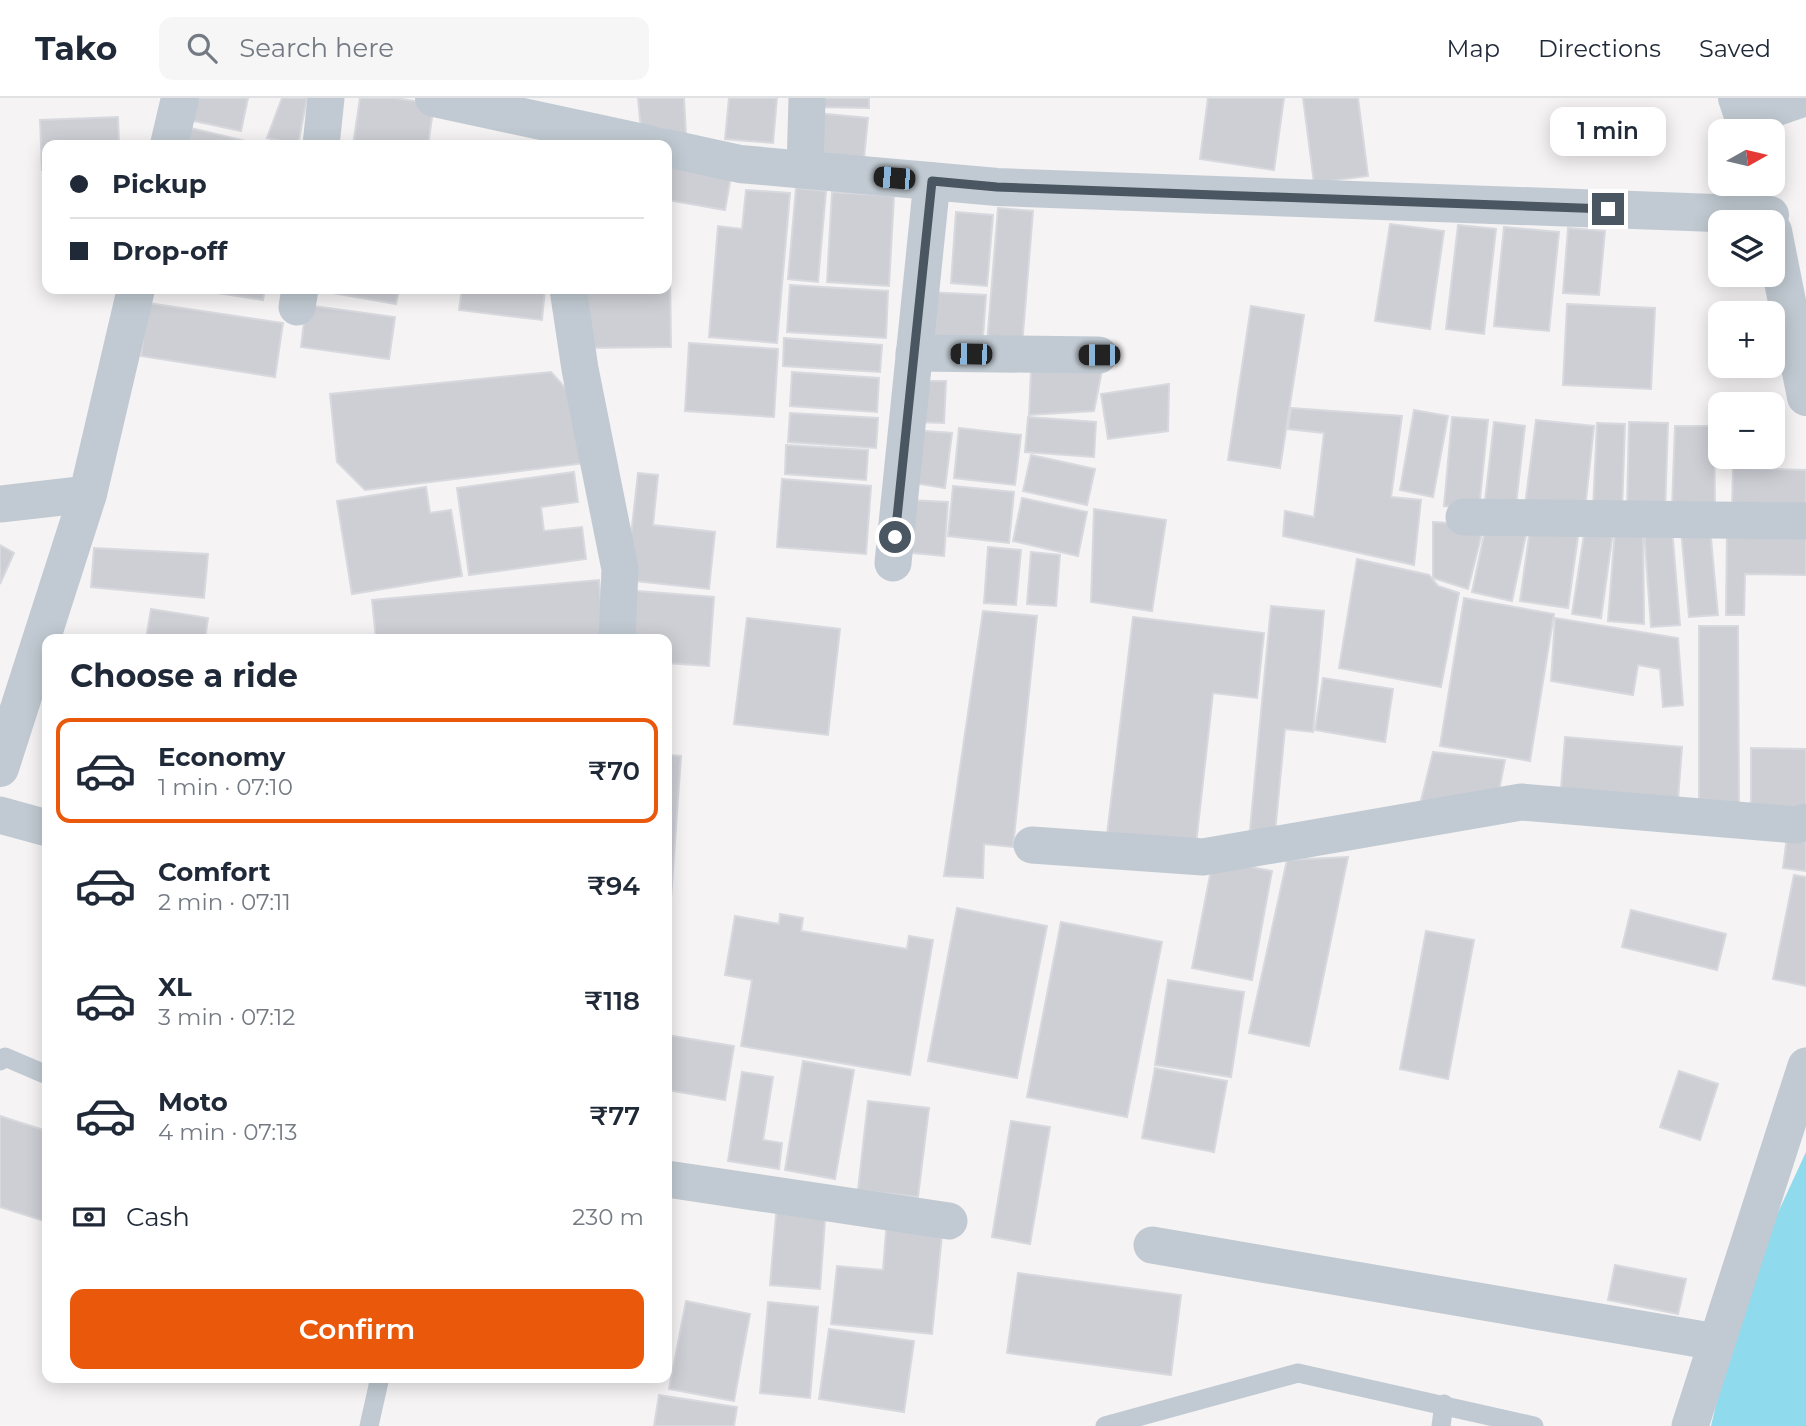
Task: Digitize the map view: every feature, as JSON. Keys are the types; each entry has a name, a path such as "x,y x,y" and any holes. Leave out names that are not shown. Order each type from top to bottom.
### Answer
{"street":[{"path":"170,140 180,98"},
{"path":"322,140 326,98"},
{"path":"805,170 807,98"},
{"path":"1743,116 1804,98"},
{"path":"440,99 543,133 607,140"},
{"path":"672,149 740,164 997,187 1708,211"},
{"path":"893,563 932,181"},
{"path":"1784,287 1806,397"},
{"path":"43,634 88,494 135,294"},
{"path":"569,294 580,369 620,569 617,634"},
{"path":"914,353 1099,355"},
{"path":"0,504 88,494"},
{"path":"1464,517 1806,521"},
{"path":"0,768 42,637"},
{"path":"1032,845 1203,857 1521,802 1796,825 1806,822"},
{"path":"0,815 42,827"},
{"path":"1689,1426 1806,1066"},
{"path":"672,1181 949,1221"},
{"path":"1152,1244 1717,1342"}],"lane":[{"path":"0,1061 5,1057 42,1073"},
{"path":"1105,1426 1298,1373 1530,1425"},
{"path":"369,1426 379,1383"},
{"path":"1441,1426 1444,1404"}],"water":[{"path":"1806,1152 1806,1426 1711,1426 1744,1286"}],"building":[{"path":"194,98 248,98 241,131 189,120"},
{"path":"282,98 307,98 299,140 267,138"},
{"path":"360,98 395,98 434,104 429,140 354,140"},
{"path":"638,98 684,98 686,136 642,140"},
{"path":"729,98 777,98 773,143 725,139"},
{"path":"816,98 869,98 869,108 816,107"},
{"path":"1208,98 1284,98 1274,170 1200,159"},
{"path":"1303,98 1358,98 1368,176 1314,183"},
{"path":"816,113 868,118 864,158 812,154"},
{"path":"118,117 119,140 42,140 42,170 40,120"},
{"path":"182,126 241,140 178,140"},
{"path":"672,166 731,176 725,210 672,201"},
{"path":"796,188 826,191 818,282 788,279"},
{"path":"746,190 790,193 777,343 709,337 718,226 742,229"},
{"path":"832,192 894,196 889,286 827,282"},
{"path":"998,208 1033,211 1022,346 987,343"},
{"path":"956,212 993,215 987,286 951,283"},
{"path":"1390,224 1444,231 1430,329 1375,321"},
{"path":"1458,225 1496,229 1484,334 1446,329"},
{"path":"1504,227 1559,232 1549,331 1494,326"},
{"path":"1568,228 1605,231 1599,295 1563,293"},
{"path":"790,285 888,291 886,338 787,332"},
{"path":"926,292 986,295 982,351 922,344"},
{"path":"224,294 264,294 263,300"},
{"path":"339,294 398,294 396,304"},
{"path":"461,294 545,294 542,320 459,310"},
{"path":"580,294 670,294 671,347 579,348"},
{"path":"148,303 283,323 275,377 141,356"},
{"path":"1567,304 1655,308 1651,389 1563,385"},
{"path":"306,305 395,317 389,359 301,347"},
{"path":"1251,306 1304,315 1280,468 1228,460"},
{"path":"784,338 882,345 880,372 783,366"},
{"path":"689,343 778,349 774,417 685,411"},
{"path":"1102,370 1094,411 1029,415 1031,372"},
{"path":"551,372 578,402 586,463 365,490 337,462 330,394"},
{"path":"792,372 879,378 877,412 790,406"},
{"path":"921,381 946,381 944,423 916,422"},
{"path":"1169,384 1168,431 1108,439 1101,394"},
{"path":"1291,408 1402,416 1391,497 1421,500 1414,565 1283,536 1285,511 1314,517 1324,433 1288,429"},
{"path":"1414,410 1448,416 1433,497 1400,490"},
{"path":"790,413 878,418 876,448 788,442"},
{"path":"1028,417 1096,422 1094,457 1025,452"},
{"path":"1452,417 1488,420 1479,509 1444,506"},
{"path":"1536,420 1594,426 1585,509 1524,513"},
{"path":"1494,422 1525,426 1516,505 1485,501"},
{"path":"1629,422 1668,423 1665,512 1627,511"},
{"path":"1597,423 1625,424 1622,510 1593,509"},
{"path":"1675,426 1708,426 1708,469 1715,469 1715,511 1672,508"},
{"path":"959,428 1021,435 1015,485 954,478"},
{"path":"913,430 952,433 945,488 908,482"},
{"path":"786,445 868,450 866,480 785,474"},
{"path":"1031,455 1095,469 1087,505 1023,491"},
{"path":"1733,469 1806,470 1806,510 1732,508"},
{"path":"574,472 578,502 541,507 544,531 582,527 586,559 469,575 457,488"},
{"path":"638,473 658,475 653,525 715,532 709,589 626,580"},
{"path":"782,479 871,486 866,554 777,547"},
{"path":"953,486 1014,492 1009,543 948,536"},
{"path":"426,487 430,513 451,510 462,576 352,594 337,501"},
{"path":"1022,498 1087,512 1078,556 1013,541"},
{"path":"908,500 948,502 944,556 902,552"},
{"path":"1094,509 1166,520 1152,611 1091,602"},
{"path":"1487,521 1527,530 1512,601 1472,592"},
{"path":"1433,522 1484,525 1468,589 1433,578"},
{"path":"1531,522 1579,529 1568,608 1520,601"},
{"path":"1727,526 1806,527 1806,575 1745,574 1744,615 1726,615"},
{"path":"1710,527 1718,615 1689,617 1681,530"},
{"path":"1585,528 1613,532 1601,618 1572,614"},
{"path":"1672,528 1680,625 1651,627 1644,530"},
{"path":"1615,530 1643,530 1644,624 1608,621"},
{"path":"0,545 14,553 0,584"},
{"path":"988,547 1021,550 1016,605 984,603"},
{"path":"94,548 208,554 204,598 91,587"},
{"path":"1031,552 1060,555 1056,606 1027,604"},
{"path":"1357,559 1429,575 1438,586 1459,593 1441,687 1339,668"},
{"path":"599,580 604,634 375,634 372,600"},
{"path":"624,590 714,597 709,666 672,663 672,634 621,634"},
{"path":"1464,598 1554,614 1530,761 1440,746"},
{"path":"1271,606 1324,611 1313,732 1285,729 1275,833 1250,830"},
{"path":"151,609 208,618 206,634 147,634"},
{"path":"983,611 1037,616 1013,847 984,844 983,878 944,876"},
{"path":"1133,617 1264,633 1257,698 1213,693 1195,853 1106,843"},
{"path":"747,618 840,629 828,735 734,724"},
{"path":"1555,618 1678,638 1683,705 1663,707 1660,669 1638,665 1633,695 1551,681"},
{"path":"1699,626 1738,626 1739,809 1699,809"},
{"path":"1323,678 1393,689 1385,742 1315,730"},
{"path":"1565,737 1682,747 1678,799 1561,789"},
{"path":"1751,748 1806,749 1806,809 1751,808"},
{"path":"1433,752 1505,760 1497,801 1417,817"},
{"path":"672,755 681,756 672,884"},
{"path":"1787,837 1806,839 1806,871 1783,868"},
{"path":"1348,857 1309,1046 1249,1033 1287,860"},
{"path":"1213,860 1272,871 1252,980 1192,968"},
{"path":"1794,875 1806,877 1806,986 1773,979"},
{"path":"957,908 1047,926 1017,1078 928,1061"},
{"path":"1631,910 1726,934 1717,970 1622,947"},
{"path":"780,914 803,918 801,931 907,949 909,936 933,940 910,1075 741,1046 752,980 725,975 735,916 779,924"},
{"path":"1061,922 1162,942 1127,1117 1027,1097"},
{"path":"1426,931 1474,940 1448,1079 1400,1069"},
{"path":"1168,980 1244,992 1231,1077 1155,1065"},
{"path":"672,1036 734,1046 725,1100 672,1091"},
{"path":"803,1061 854,1070 835,1179 785,1170"},
{"path":"1155,1068 1227,1081 1214,1152 1142,1138"},
{"path":"1679,1071 1718,1084 1700,1140 1660,1127"},
{"path":"742,1072 773,1077 763,1140 782,1143 779,1169 728,1161"},
{"path":"868,1101 929,1108 918,1197 858,1190"},
{"path":"0,1116 42,1129 42,1220 0,1207"},
{"path":"1011,1121 1050,1127 1030,1244 992,1237"},
{"path":"777,1203 826,1207 820,1289 770,1285"},
{"path":"887,1219 943,1225 932,1334 831,1324 837,1266 883,1270"},
{"path":"1615,1265 1686,1279 1678,1314 1608,1300"},
{"path":"1018,1273 1181,1295 1171,1375 1007,1353"},
{"path":"686,1301 750,1314 734,1401 669,1389"},
{"path":"768,1302 818,1307 810,1398 760,1393"},
{"path":"829,1329 914,1341 904,1412 819,1399"},
{"path":"659,1395 737,1407 734,1426 654,1426"}],"route":[{"path":"895,537 932,181 997,187 1608,209"}]}
